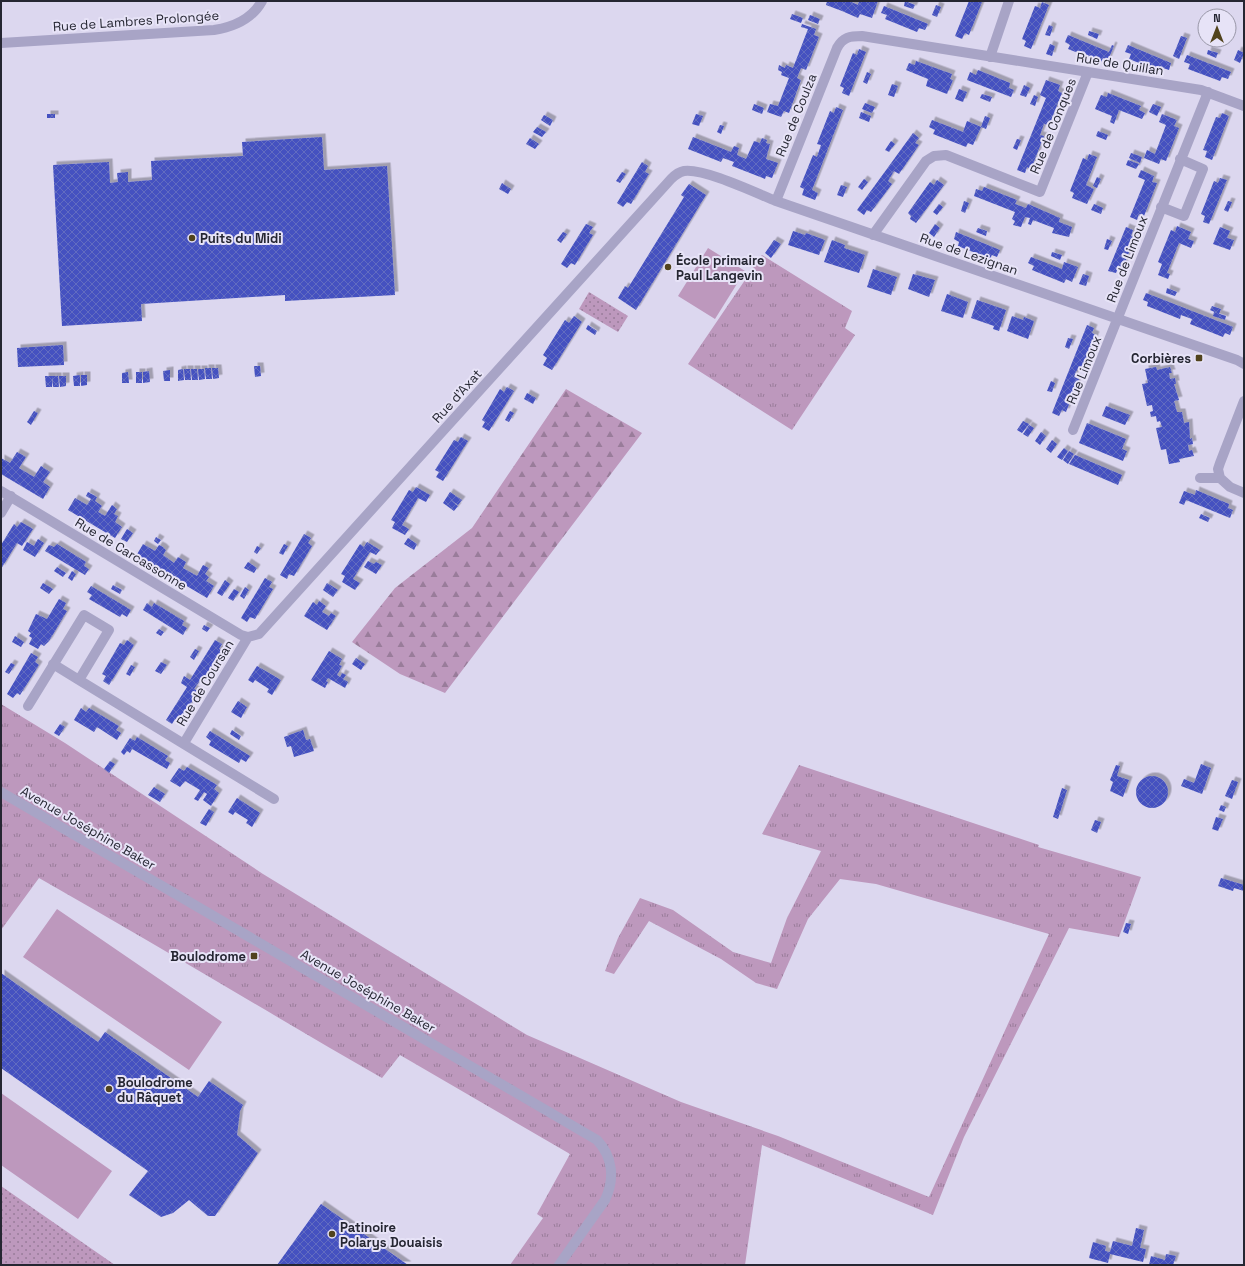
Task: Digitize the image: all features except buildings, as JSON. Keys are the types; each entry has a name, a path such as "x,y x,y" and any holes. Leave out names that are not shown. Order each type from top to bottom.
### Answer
{"street":[{"name":"Rue de Lambres Prolongée","path":"1,44 223,29 245,19 262,1"},
{"path":"990,57 1009,1"},
{"name":"Rue de Quillan","path":"842,40 851,36 862,36 1088,72 1208,92 1244,106"},
{"name":"Rue de Coulza","path":"776,201 836,48 842,40"},
{"name":"Rue de Conques","path":"873,235 926,161 934,156 951,157 1040,192 1088,72"},
{"name":"Rue de Limoux","path":"1118,319 1180,159 1208,92"},
{"name":"Rue de Limoux","path":"1161,207 1184,216 1203,169 1180,159"},
{"name":"Rue de Lezignan","path":"685,171 702,173 776,201 1237,360 1244,364"},
{"name":"Rue d'Axat","path":"248,637 259,634 263,630 672,179 680,172 685,171"},
{"name":"Rue Limoux","path":"1073,430 1118,319"},
{"path":"1244,401 1218,469 1220,478 1226,485 1244,493"},
{"path":"1200,478 1220,478"},
{"name":"Rue de Carcassonne","path":"1,490 235,632 248,637"},
{"path":"1,513 11,496"},
{"path":"28,706 84,615 109,630 79,680"},
{"name":"Rue de Coursan","path":"184,743 248,637"},
{"path":"53,664 274,799"},
{"name":"Avenue Joséphine Baker","path":"1,792 597,1140 605,1150 610,1162 612,1175 610,1188 605,1200 559,1265"}],"green space":[{"path":"708,248 745,271 715,319 678,296"},
{"path":"762,255 852,311 845,328 855,335 792,430 688,364"},
{"path":"589,292 628,316 618,332 579,309"},
{"path":"566,389 642,433 445,693 400,674 352,642 395,588 472,528"},
{"path":"1,704 65,743 263,874 527,1035 681,1102 778,1136 929,1197 1049,934 876,884 840,879 808,919 777,989 756,983 721,959 649,921 614,974 605,971 618,938 640,898 673,910 733,952 771,963 787,918 821,851 762,834 799,765 1039,845 1038,847 1141,877 1119,937 1069,928 964,1137 933,1215 762,1145 745,1265 510,1265 543,1218 537,1214 570,1154 400,1055 382,1078 39,878 1,930"},
{"path":"57,909 222,1022 189,1070 23,957"},
{"path":"1,1093 112,1171 78,1219 1,1165"},
{"path":"1,1186 115,1265 1,1265"}],"place":[{"name":"Puits du Midi","path":"192,238"},
{"name":"École primaire Paul Langevin","path":"668,267"},
{"name":"Corbières","path":"1199,358"},
{"name":"Boulodrome","path":"254,956"},
{"name":"Boulodrome du Râquet","path":"109,1089"},
{"name":"Patinoire Polarys Douaisis","path":"332,1234"}]}
